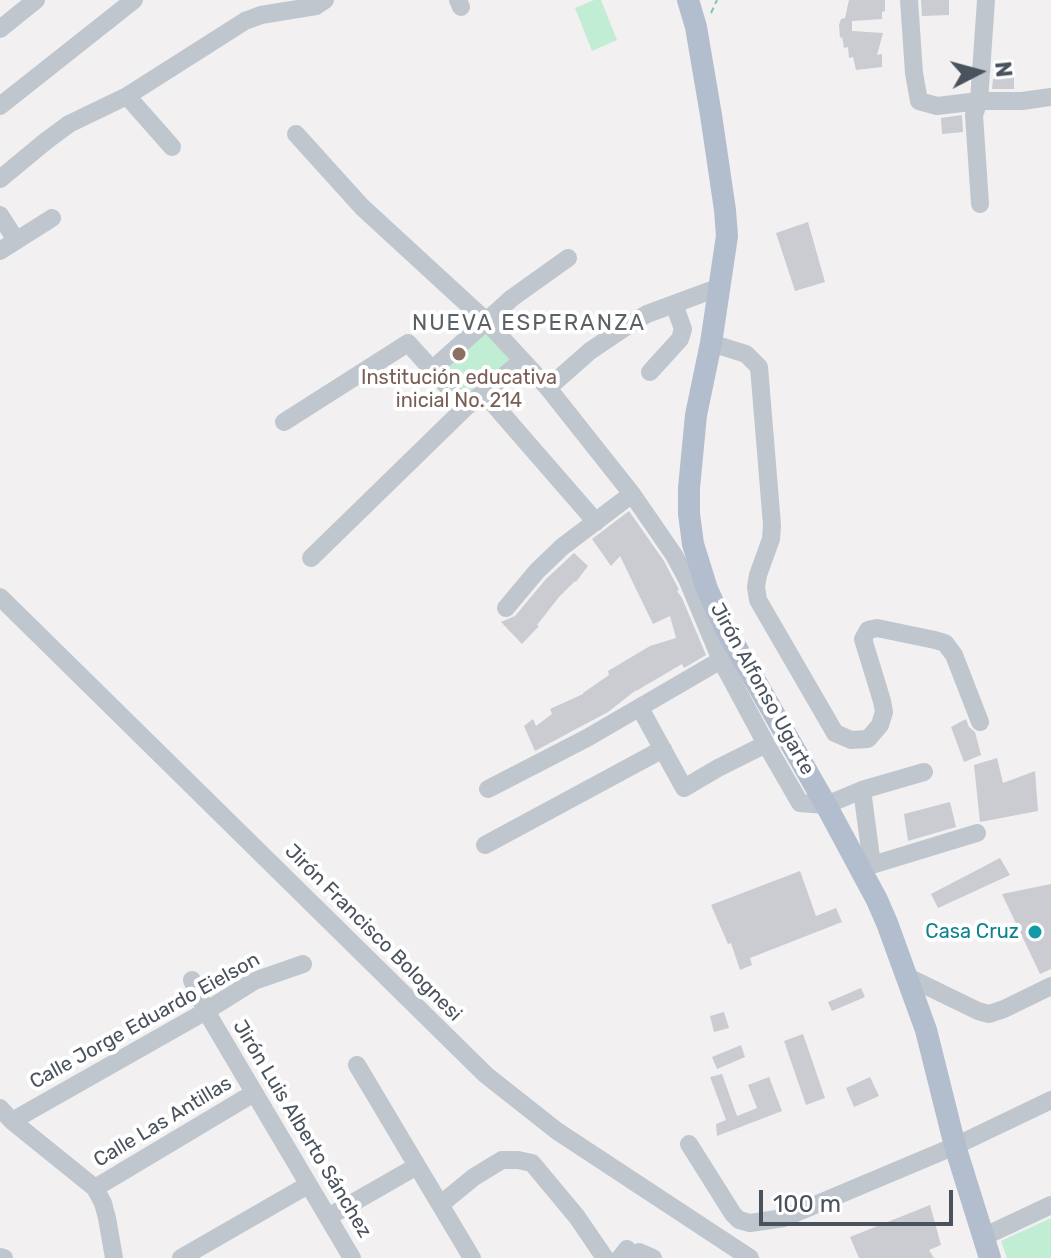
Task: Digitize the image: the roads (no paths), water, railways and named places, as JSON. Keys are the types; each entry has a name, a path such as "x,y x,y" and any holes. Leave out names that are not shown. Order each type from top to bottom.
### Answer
{"main road":[{"name":"Jirón Alfonso Ugarte","path":"688,0 703,63 727,236 711,343 696,415 689,488 693,544 718,632 866,868 926,1030 955,1146 986,1247"}],"street":[{"path":"0,29 36,0"},
{"path":"0,106 134,0"},
{"path":"0,179 69,124 127,96 245,21 261,15 316,6 325,0"},
{"path":"909,0 919,101 937,106 1051,97"},
{"path":"980,204 974,115 979,101 986,0"},
{"path":"127,96 172,147"},
{"path":"296,134 362,207 486,321 548,388 632,494 674,555 718,632 721,660 800,803 826,805 862,790 924,772"},
{"path":"0,215 8,245 52,218"},
{"path":"433,369 512,298 568,258"},
{"path":"548,388 590,351 647,314 720,287"},
{"path":"650,372 680,339 683,329 674,304"},
{"path":"284,422 408,343 466,407"},
{"path":"711,343 746,354 759,367 772,525 771,539 758,575 758,600 835,733 851,740 868,739 880,725 884,712 882,701 863,639 868,630 877,628 945,643 954,655 980,722"},
{"path":"311,558 466,407 522,361"},
{"path":"483,392 596,522"},
{"path":"506,608 562,547 632,494"},
{"name":"Jirón Francisco Bolognesi","path":"0,597 486,1075 557,1131 750,1258"},
{"path":"488,789 640,708 721,660"},
{"path":"640,708 684,788 766,744"},
{"path":"485,845 663,749"},
{"path":"862,790 866,868 977,833"},
{"name":"Calle Jorge Eduardo Eielson","path":"6,1114 206,1011 254,981 303,964"},
{"path":"906,976 989,1014 1051,986"},
{"name":"Jirón Luis Alberto Sánchez","path":"192,980 206,1011 352,1258"},
{"path":"357,1065 472,1258"},
{"name":"Calle Las Antillas","path":"95,1188 254,1093"},
{"path":"689,1144 733,1214 739,1220 750,1223 784,1218 955,1146 1051,1100"},
{"path":"6,1114 95,1188 103,1203 114,1258"},
{"path":"441,1204 474,1177 502,1160 532,1163 577,1217 605,1258"},
{"path":"328,1217 417,1166"},
{"path":"181,1258 308,1185"},
{"path":"986,1247 1051,1205"}],"place":[{"name":"Institución educativa inicial No. 214","path":"459,354"},
{"name":"Casa Cruz","path":"1035,932"}],"district":[{"name":"NUEVA ESPERANZA","path":"529,324"}]}
